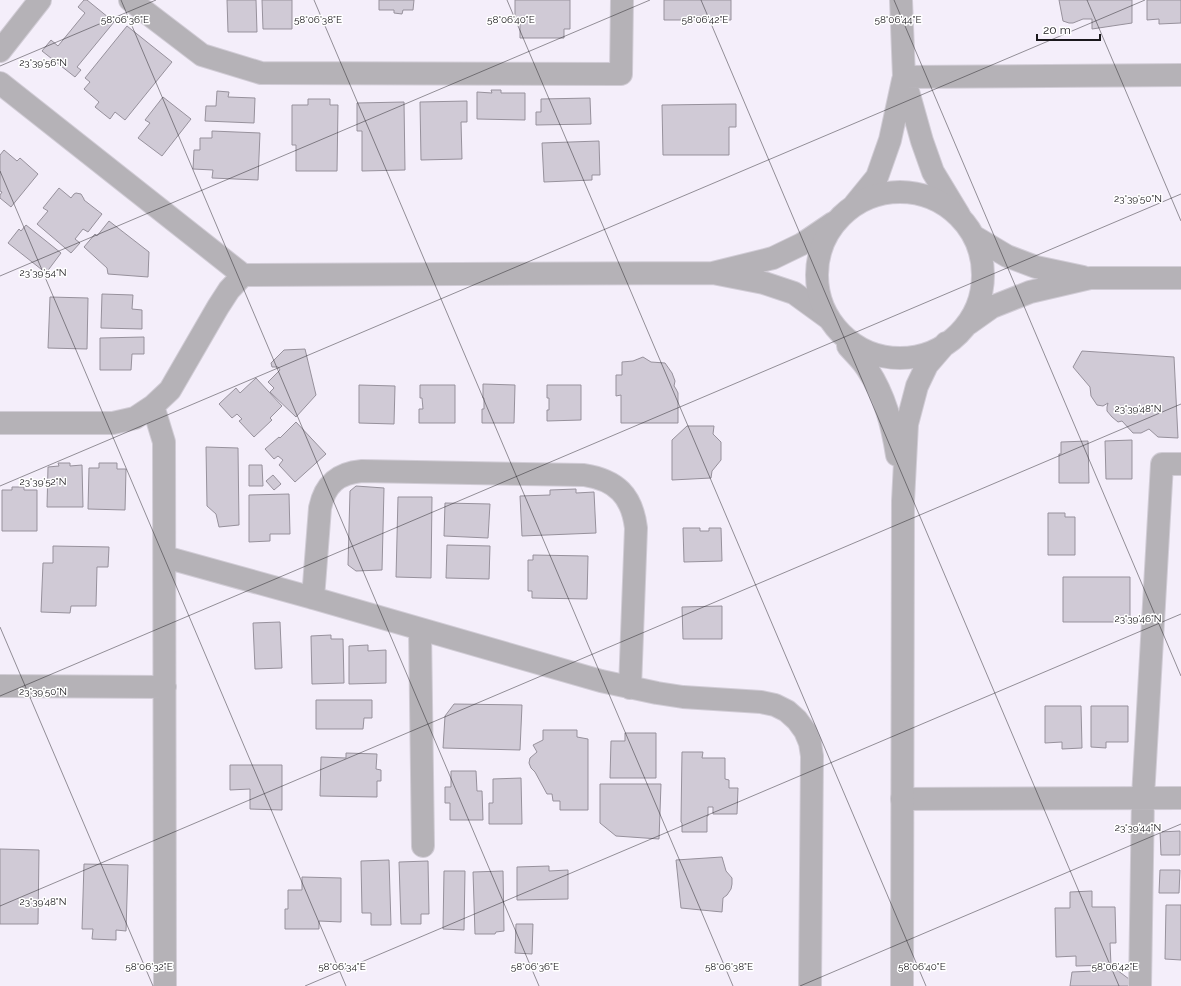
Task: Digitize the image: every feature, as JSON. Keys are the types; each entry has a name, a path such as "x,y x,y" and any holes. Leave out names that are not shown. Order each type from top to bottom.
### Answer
{"street":[{"path":"0,51 40,0"},
{"path":"130,0 202,55 261,72 620,74 622,0"},
{"path":"0,83 243,275 713,273 764,283 794,293 832,324 858,349 884,358 910,358 936,351 958,336 974,314 983,289 983,262 974,237 933,172 922,141 904,77 901,0"},
{"path":"904,77 1181,75"},
{"path":"713,273 773,258 802,244 834,223 855,204 877,177 890,140 904,77"},
{"path":"855,204 882,193 911,192 937,200 959,215"},
{"path":"834,223 820,249 815,278 821,306 832,324 868,370 885,402 894,437 903,501"},
{"path":"974,237 1006,256 1036,267 1090,278 1181,278"},
{"path":"0,423 113,423 135,418 153,406 170,390 218,307 229,290 243,275"},
{"path":"965,326 992,307 1030,292 1090,278"},
{"path":"902,986 903,501 907,424 917,386 927,365 946,344"},
{"path":"153,406 164,442 166,687 165,986"},
{"path":"1140,986 1143,797 1162,464 1181,464"},
{"path":"313,598 322,498 327,489 342,475 362,471 598,477 621,491 629,502 634,515 636,528 630,688"},
{"path":"165,557 313,598 571,673 630,688 683,698 761,702 774,705 787,711 797,720 805,731 810,743 812,756 810,986"},
{"path":"420,629 423,846"},
{"path":"0,686 166,687"},
{"path":"902,799 1181,798"}],"building":[{"path":"84,0 87,0 114,22 77,67 81,70 75,77 42,51 51,40 58,46 85,13 78,7"},
{"path":"227,0 256,0 257,32 228,32"},
{"path":"262,0 292,0 292,29 263,29"},
{"path":"379,0 414,0 413,10 403,10 402,14 394,13 394,10 379,10"},
{"path":"515,0 570,0 570,29 564,29 564,38 520,38 520,20 515,20"},
{"path":"664,0 731,0 731,20 664,20"},
{"path":"1059,0 1132,0 1132,23 1092,29 1092,19 1083,19 1069,23 1063,21"},
{"path":"1147,0 1181,0 1181,23 1159,24 1159,19 1147,20"},
{"path":"127,26 172,62 125,120 115,112 110,119 95,107 99,102 84,89 90,82 85,78"},
{"path":"491,90 501,90 501,93 525,93 525,120 477,119 477,92 492,93"},
{"path":"217,91 229,92 228,97 255,98 254,123 205,121 206,106 216,106"},
{"path":"163,97 191,119 162,156 138,138 150,123 145,120"},
{"path":"590,98 591,124 536,125 536,112 541,112 541,99"},
{"path":"308,99 330,99 330,105 338,105 337,171 296,171 296,145 292,145 292,105 308,105"},
{"path":"467,101 467,122 461,122 462,159 421,160 420,102"},
{"path":"404,102 405,170 362,171 362,131 357,131 357,103"},
{"path":"736,104 736,127 729,127 729,155 663,155 662,105"},
{"path":"212,131 260,133 258,180 212,178 213,170 193,169 194,150 200,150 200,138 212,138"},
{"path":"599,141 600,175 592,175 592,180 544,182 542,143"},
{"path":"4,150 17,161 20,158 38,174 11,207 0,198 2,192 0,191 0,155"},
{"path":"59,188 71,198 76,193 81,194 84,200 102,214 88,232 83,229 75,239 80,243 71,253 37,224 48,211 43,208"},
{"path":"109,221 149,252 148,277 108,274 107,268 84,247 95,234 97,236"},
{"path":"26,225 61,253 46,273 8,243 19,229 21,231"},
{"path":"102,294 133,295 132,309 142,310 142,329 101,328"},
{"path":"50,297 88,298 87,349 48,348"},
{"path":"144,337 144,354 132,354 131,370 100,370 100,338"},
{"path":"305,349 316,395 296,417 270,392 274,388 268,382 280,370 278,367 272,367 271,363 284,350"},
{"path":"1082,351 1174,357 1178,438 1158,437 1149,429 1141,433 1133,433 1122,421 1118,422 1107,411 1108,403 1103,406 1097,405 1091,396 1090,387 1073,367"},
{"path":"643,357 651,362 665,363 672,373 675,381 674,386 678,393 678,423 621,423 621,395 616,396 616,375 622,375 622,362 633,361"},
{"path":"256,378 282,406 270,418 272,420 254,437 239,421 242,419 237,414 232,418 219,404 236,388 240,393"},
{"path":"483,384 515,385 514,423 482,423 482,409 484,409"},
{"path":"359,385 395,386 394,424 359,423"},
{"path":"420,385 455,385 455,423 419,423 419,409 423,409 422,398 420,398"},
{"path":"547,385 581,385 581,420 547,421 549,398 547,398"},
{"path":"296,422 326,454 295,482 279,465 283,460 278,456 274,459 265,449 279,437 280,438"},
{"path":"687,426 714,426 713,434 721,442 721,460 712,471 711,478 672,480 672,440"},
{"path":"1132,440 1132,479 1106,479 1105,441"},
{"path":"1088,441 1089,483 1059,483 1059,454 1061,454 1061,442"},
{"path":"206,447 238,448 239,525 219,527 216,514 207,506"},
{"path":"58,463 70,463 70,466 82,465 83,507 47,507 48,467 59,466"},
{"path":"99,463 117,463 117,469 126,469 125,510 88,509 89,468 99,468"},
{"path":"249,465 262,465 263,486 249,486"},
{"path":"273,475 281,484 274,490 266,481"},
{"path":"356,486 384,488 382,570 356,571 348,565 350,491"},
{"path":"12,487 24,487 24,490 37,490 37,531 2,531 2,490 12,490"},
{"path":"576,489 576,493 594,492 596,533 522,536 520,496 550,495 550,490"},
{"path":"289,494 290,534 270,534 270,541 249,542 249,495"},
{"path":"398,497 432,497 431,578 396,577"},
{"path":"445,503 490,504 488,538 444,536"},
{"path":"1048,513 1065,513 1065,517 1075,517 1075,555 1048,555"},
{"path":"683,528 700,528 700,531 709,531 709,528 721,528 722,561 684,562"},
{"path":"447,545 490,546 489,579 446,578"},
{"path":"53,546 109,547 108,567 97,567 96,606 71,606 70,613 41,612 43,563 53,563"},
{"path":"533,555 588,556 587,599 532,598 532,591 528,591 528,560 533,560"},
{"path":"1063,577 1130,577 1130,622 1063,622"},
{"path":"722,606 722,639 683,639 682,607"},
{"path":"280,622 282,668 255,669 253,623"},
{"path":"331,635 331,639 343,639 344,683 312,684 311,636"},
{"path":"368,645 368,651 386,650 386,683 349,684 349,646"},
{"path":"316,700 372,700 372,718 364,718 363,729 316,729"},
{"path":"454,704 522,705 520,750 443,748 445,716"},
{"path":"1045,706 1081,706 1082,748 1062,749 1062,742 1045,743"},
{"path":"1091,706 1128,706 1128,742 1106,742 1106,748 1091,747"},
{"path":"543,730 577,730 577,737 588,739 588,810 560,810 560,801 553,801 552,794 547,794 535,772 531,768 529,763 530,758 537,752 533,745 543,740"},
{"path":"625,733 656,733 656,778 610,778 611,741 625,741"},
{"path":"682,752 703,752 702,758 725,758 725,779 729,780 729,788 738,788 737,814 713,814 713,807 708,807 707,832 682,832"},
{"path":"346,753 377,754 376,769 381,770 381,781 377,781 377,797 320,796 321,757 346,758"},
{"path":"230,765 282,765 282,810 250,809 250,789 230,790"},
{"path":"451,771 476,771 477,791 482,791 483,820 450,820 450,803 445,803 445,787 451,787"},
{"path":"521,778 522,824 489,824 489,803 493,803 493,779"},
{"path":"600,784 661,784 659,839 616,836 600,823"},
{"path":"1180,831 1180,855 1161,855 1160,832"},
{"path":"0,849 39,850 38,924 0,924"},
{"path":"722,857 726,871 732,878 732,884 731,889 723,898 722,912 681,908 676,860"},
{"path":"389,860 391,925 371,925 371,913 362,913 361,861"},
{"path":"428,861 429,914 421,914 421,924 401,924 399,862"},
{"path":"84,864 128,865 126,931 116,930 116,940 92,939 93,929 82,929"},
{"path":"549,866 549,871 568,870 568,899 517,900 517,867"},
{"path":"1160,870 1180,870 1179,893 1159,893"},
{"path":"444,871 465,871 464,930 443,929"},
{"path":"503,871 504,931 496,932 495,934 475,934 473,872"},
{"path":"302,877 341,878 341,922 319,921 319,929 285,929 285,909 288,909 288,890 302,890"},
{"path":"1092,891 1092,907 1115,907 1116,943 1110,943 1111,965 1076,966 1076,956 1056,957 1055,908 1070,908 1070,892"},
{"path":"1166,905 1181,905 1181,960 1165,959"},
{"path":"516,924 533,924 532,954 515,953"},
{"path":"1117,970 1129,979 1129,986 1070,986 1072,972"}]}
